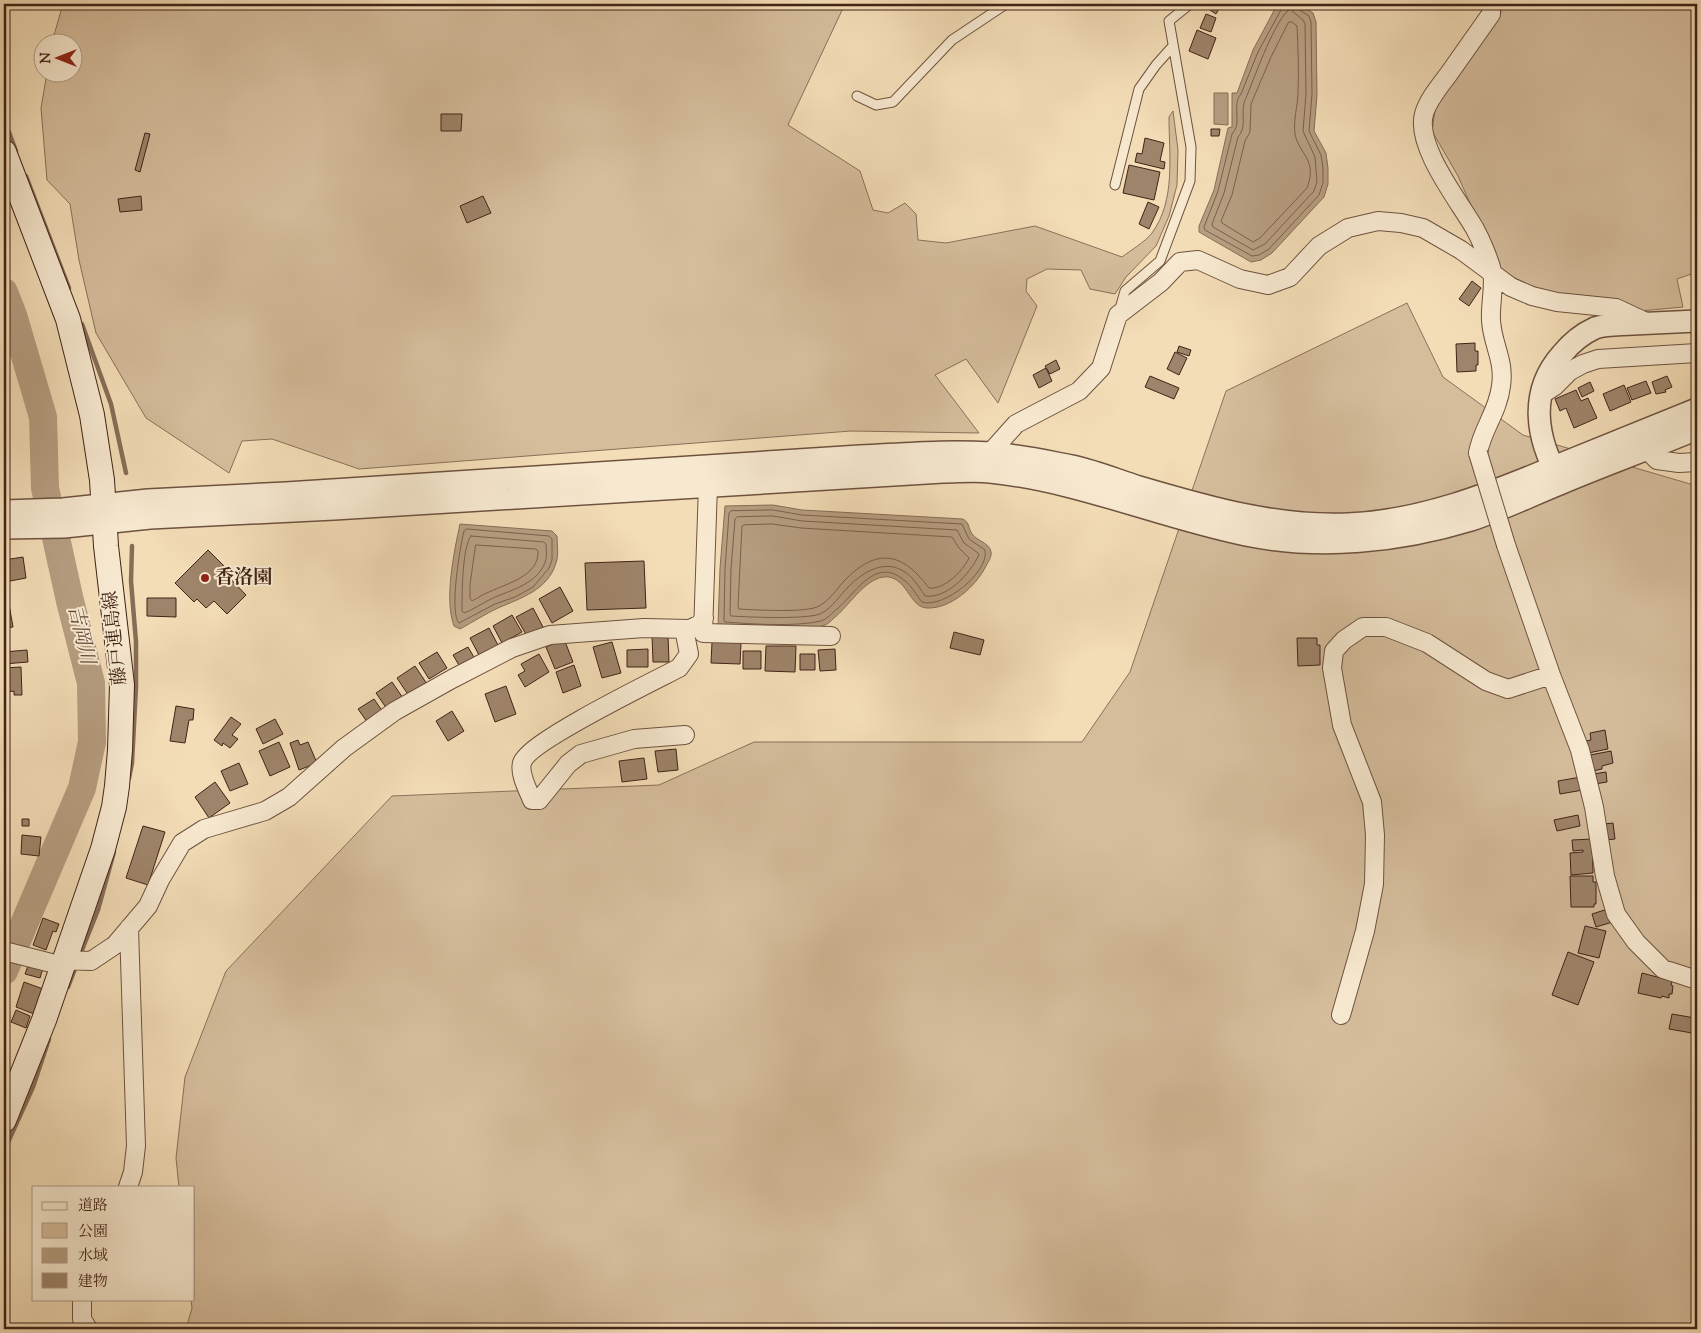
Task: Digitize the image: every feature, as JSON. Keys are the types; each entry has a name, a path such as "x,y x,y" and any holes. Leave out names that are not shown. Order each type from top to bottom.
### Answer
{"main road":[{"name":"藤戸連島線","path":"4,152 68,319 92,415 102,480 122,686 118,786 103,849 41,1029 4,1120"}],"street":[{"path":"1491,4 1491,14 1434,95 1424,115 1424,138 1441,173 1476,231 1492,272 1491,320 1494,339 1500,355 1501,387 1495,411 1480,440 1478,454 1506,545 1580,750 1594,807 1606,876 1616,914 1636,942 1663,969 1697,980"},
{"path":"4,528 18,516 64,518 104,514 150,518 334,509 943,472 989,462 1016,424 1079,391 1101,368 1118,315 1161,282 1180,262 1198,260 1240,279 1268,285 1290,277 1319,246 1348,228 1378,221 1423,228 1461,250 1511,287 1532,296 1557,302 1616,308 1648,323"},
{"path":"1557,475 1542,440 1539,421 1541,395 1546,379 1556,361 1568,346 1583,334 1596,328 1612,325 1697,321"},
{"path":"1541,395 1555,386 1570,371 1598,359 1697,353"},
{"path":"104,514 148,500 860,456 941,453 989,462 1191,522 1247,535 1296,542 1350,542 1392,538 1431,531 1472,520 1557,475 1697,409"},
{"path":"1557,475 1647,450 1697,429"},
{"path":"1647,450 1656,460 1697,462"},
{"path":"708,485 703,633 831,636"},
{"path":"4,951 64,963 91,961 115,945 148,906 160,880 182,843 204,829 265,811 289,797 344,748 395,711 512,648 550,635 644,628 684,629 695,627 704,618"},
{"path":"1341,1015 1365,931 1374,884 1375,835 1372,802 1342,725 1332,668 1334,651 1344,640 1363,627 1386,627 1427,643 1486,681 1508,689 1551,674"},
{"path":"684,629 689,654 679,668 575,723 543,743 525,756 521,765 523,775 532,800 539,800 568,764 581,754 634,739 686,735"},
{"path":"128,1186 133,1172 136,1146 129,928"},
{"path":"82,1300 82,1319 88,1329"}],"lane":[{"path":"858,96 876,106 893,102 952,40 1006,4"},
{"path":"1118,315 1124,291 1160,261 1190,181 1191,147 1169,21 1190,4"},
{"path":"1114,185 1139,89 1156,65 1173,46"}],"green space":[{"path":"63,4 845,4 788,125 860,171 873,210 888,213 905,203 916,214 918,240 946,243 1035,226 1122,257 1142,243 1152,233 1160,220 1165,206 1170,177 1169,117 1173,111 1178,150 1177,185 1169,216 1156,246 1126,277 1115,294 1090,289 1081,270 1047,269 1027,279 1026,291 1037,306 998,403 966,359 935,375 979,433 851,431 359,469 272,439 242,441 229,473 146,418 96,333 79,260 70,204 47,180 41,108 45,82 82,82 82,32 55,32"},
{"path":"1500,4 1697,4 1697,272 1677,279 1683,307 1640,311 1535,289 1499,269 1458,176 1432,131 1436,104 1501,12"},
{"path":"1407,303 1443,377 1523,435 1697,486 1697,1329 186,1329 192,1308 191,1300 195,1300 195,1186 179,1186 176,1158 185,1077 226,971 392,796 659,785 754,742 1082,742 1130,672 1226,391"}],"water":[{"path":"1277,5 1301,5 1313,13 1316,22 1317,95 1314,131 1326,153 1328,184 1324,197 1272,253 1261,260 1251,262 1199,232 1199,226 1214,190 1228,128 1232,127 1232,93 1237,93 1253,50"},
{"path":"1214,93 1228,93 1228,125 1214,124"},
{"path":"773,505 802,510 963,519 967,522 974,536 988,546 991,556 982,574 976,581 962,595 945,605 921,607 903,585 891,577 883,577 869,583 823,626 776,629 718,627 725,506"},
{"path":"460,524 552,531 557,536 558,553 557,560 547,580 533,592 493,610 460,629 454,626 451,615 450,589"}],"building":[{"path":"1214,4 1220,7 1216,14 1210,10"},
{"path":"1206,14 1216,18 1211,32 1200,28"},
{"path":"1197,30 1216,38 1208,59 1189,51"},
{"path":"441,114 462,114 461,131 441,131"},
{"path":"1211,129 1220,129 1219,136 1211,136"},
{"path":"145,133 150,134 140,172 135,170"},
{"path":"1145,138 1164,143 1160,161 1165,162 1164,169 1135,162 1137,153 1142,154"},
{"path":"1129,165 1160,172 1154,200 1123,193"},
{"path":"141,196 142,210 120,212 118,199"},
{"path":"483,196 491,213 467,223 460,206"},
{"path":"1148,202 1159,207 1149,229 1139,224"},
{"path":"1472,281 1481,288 1469,306 1459,299"},
{"path":"1475,343 1475,351 1478,351 1476,371 1457,372 1456,344"},
{"path":"1179,346 1191,350 1189,356 1177,352"},
{"path":"1175,352 1187,358 1179,375 1167,369"},
{"path":"1056,360 1060,369 1050,374 1045,366"},
{"path":"1046,368 1052,381 1039,388 1033,375"},
{"path":"1150,376 1179,388 1174,399 1145,387"},
{"path":"1667,376 1672,387 1665,390 1666,392 1656,394 1652,382"},
{"path":"1646,381 1651,393 1632,400 1627,388"},
{"path":"1590,382 1594,391 1582,397 1578,388"},
{"path":"1624,385 1631,402 1610,411 1603,394"},
{"path":"1576,390 1581,401 1588,398 1597,418 1574,428 1566,408 1560,411 1555,399"},
{"name":"香洛園","path":"208,550 228,570 225,573 246,595 227,614 214,601 206,608 197,599 194,602 175,583"},
{"path":"23,557 26,578 5,582 13,627 4,628 4,560"},
{"path":"644,561 646,608 587,610 585,563"},
{"path":"560,587 573,611 552,623 539,599"},
{"path":"147,598 176,598 176,617 147,616"},
{"path":"533,608 543,627 527,636 516,617"},
{"path":"512,615 522,632 502,643 493,626"},
{"path":"489,628 499,647 480,657 470,638"},
{"path":"954,632 984,640 980,655 950,648"},
{"path":"652,636 668,636 669,662 653,662"},
{"path":"1297,638 1317,638 1317,645 1320,645 1320,665 1298,666"},
{"path":"564,639 573,662 555,669 546,647"},
{"path":"612,642 621,673 602,678 593,647"},
{"path":"712,642 741,643 740,664 711,663"},
{"path":"766,646 796,646 795,672 765,671"},
{"path":"468,647 478,664 463,672 453,655"},
{"path":"648,649 648,667 627,667 627,650"},
{"path":"835,649 836,670 820,671 818,650"},
{"path":"27,650 28,662 4,664 4,652"},
{"path":"743,651 761,651 761,669 743,669"},
{"path":"437,652 447,668 429,679 419,663"},
{"path":"539,654 549,672 525,687 518,675 525,671 521,664"},
{"path":"800,654 815,654 815,670 800,670"},
{"path":"574,665 581,686 563,693 556,672"},
{"path":"415,666 429,687 411,699 397,678"},
{"path":"21,667 22,695 14,695 14,691 6,692 4,668"},
{"path":"392,682 405,701 389,712 376,693"},
{"path":"506,686 516,714 495,722 485,694"},
{"path":"374,699 385,715 370,726 358,709"},
{"path":"176,706 194,709 193,720 189,720 185,743 170,741"},
{"path":"452,711 464,731 448,741 436,721"},
{"path":"231,717 241,724 232,735 238,739 230,748 223,743 222,746 214,740"},
{"path":"275,719 283,734 263,744 256,729"},
{"path":"1605,730 1608,749 1588,753 1586,741 1591,740 1590,733"},
{"path":"298,740 300,745 308,742 317,763 299,770 290,743"},
{"path":"279,742 290,767 270,776 259,751"},
{"path":"676,749 678,770 658,772 655,751"},
{"path":"1611,751 1613,763 1593,771 1590,755"},
{"path":"644,758 647,779 622,782 619,761"},
{"path":"239,763 248,784 230,791 221,771"},
{"path":"1606,772 1607,782 1595,784 1593,774"},
{"path":"1581,777 1583,790 1560,794 1558,781"},
{"path":"215,782 230,803 209,818 195,797"},
{"path":"1578,815 1580,826 1557,831 1554,820"},
{"path":"22,819 29,819 29,826 22,826"},
{"path":"1613,823 1615,839 1606,840 1604,824"},
{"path":"143,826 165,832 148,885 126,878"},
{"path":"22,835 41,837 39,856 21,854"},
{"path":"1592,839 1593,873 1571,875 1570,853 1583,852 1583,850 1573,851 1572,840"},
{"path":"1570,876 1593,876 1593,882 1596,882 1596,904 1594,904 1594,907 1571,907"},
{"path":"4,890 8,891 5,913 4,912"},
{"path":"1611,908 1616,921 1596,927 1592,914"},
{"path":"43,918 59,924 56,932 53,931 46,950 33,945"},
{"path":"1585,926 1606,931 1599,958 1578,953"},
{"path":"1568,952 1594,962 1578,1005 1552,995"},
{"path":"29,963 43,968 40,978 25,974"},
{"path":"1642,973 1672,981 1672,994 1669,994 1669,998 1638,993"},
{"path":"24,982 43,989 34,1014 16,1007"},
{"path":"16,1010 30,1016 26,1028 11,1022"},
{"path":"1672,1014 1695,1018 1692,1033 1669,1029"},
{"path":"4,1070 8,1071 4,1081"}],"waterway":[{"path":"4,119 16,151"},
{"path":"26,176 69,288"},
{"name":"吉岡川","path":"4,292 13,315 43,417 45,488 70,601 91,683 92,742 82,788 4,971"},
{"path":"82,324 111,404 126,473"},
{"path":"129,778 132,763 136,687 136,642 131,581 132,546"},
{"path":"82,950 98,910 114,852"},
{"path":"68,987 76,966"},
{"path":"4,1151 33,1087 49,1039"}],"place":[{"name":"香洛園","path":"205,578"}]}
